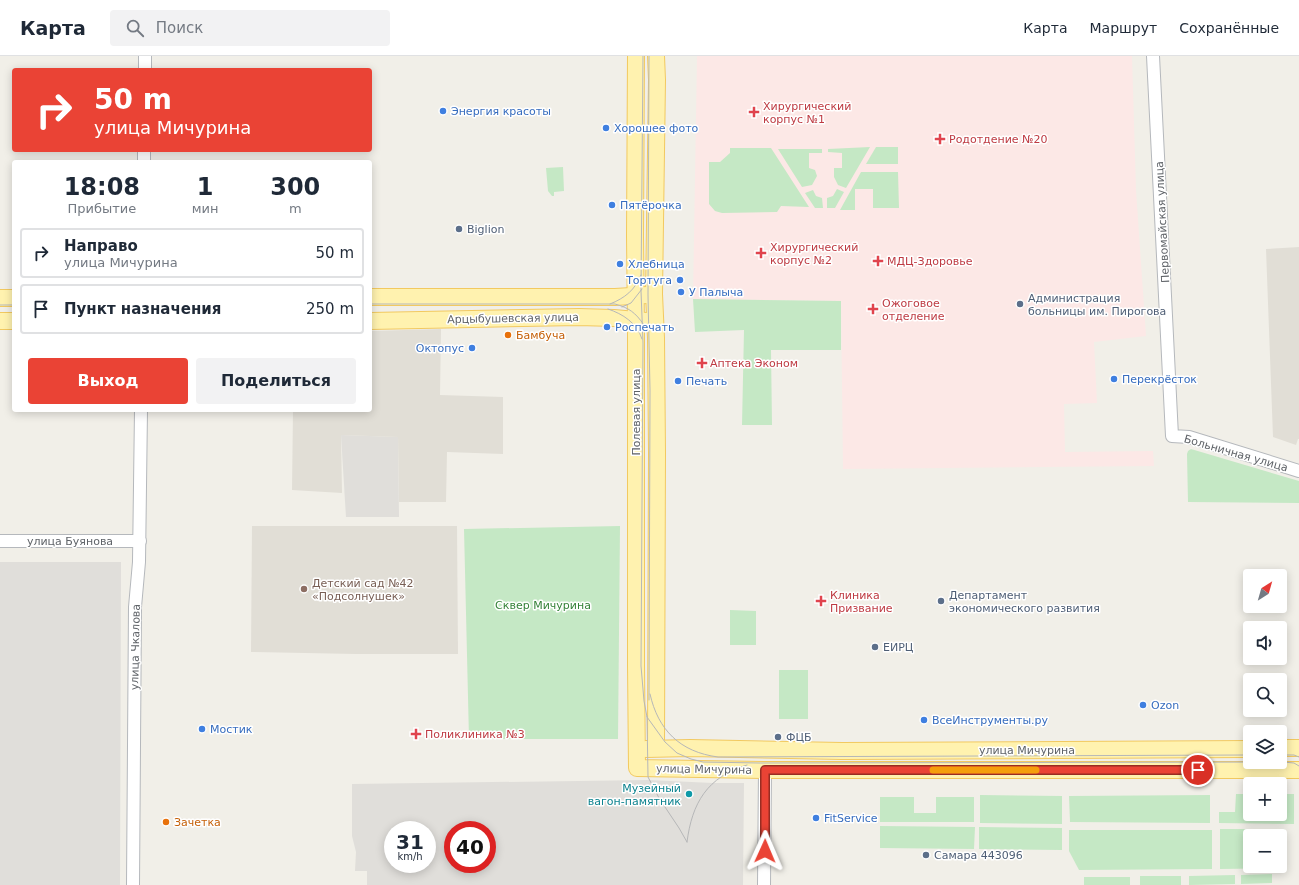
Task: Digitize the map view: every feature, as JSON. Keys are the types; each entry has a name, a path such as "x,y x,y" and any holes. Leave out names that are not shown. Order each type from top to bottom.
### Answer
{"main road":[{"name":"Полевая улица","path":"636,56 635,236 637,768"},
{"name":"Полевая улица","path":"656,56 657,80 654,294 656,322 658,453 656,748"},
{"name":"Арцыбушевская улица","path":"372,297 607,297 654,294"},
{"path":"0,298 12,298"},
{"name":"Арцыбушевская улица","path":"372,321 571,317 614,318 656,322"},
{"path":"0,321 12,321"},
{"path":"1287,748 1299,748"},
{"name":"улица Мичурина","path":"637,749 842,751 1243,749"},
{"name":"улица Мичурина","path":"637,768 765,770 1299,770"}],"street":[{"path":"145,56 145,68"},
{"name":"Первомайская улица","path":"1153,56 1172,436"},
{"name":"улица Чкалова","path":"133,885 135,606 140,541 141,412"},
{"name":"Больничная улица","path":"1172,436 1189,437 1299,471"},
{"name":"улица Буянова","path":"0,541 140,541"},
{"path":"764,885 765,770"}],"shaded area":[{"path":"697,56 1132,56 1136,190 1146,336 1094,342 1097,403 1064,404 1065,452 1153,451 1154,466 843,469 841,301 693,299"},
{"path":"1299,247 1299,439 1296,445 1273,437 1266,249"},
{"path":"441,329 440,395 503,397 503,454 447,452 446,502 399,502 398,437 341,435 342,493 292,490 293,412 372,412 372,331"},
{"path":"341,435 398,437 399,517 346,517"},
{"path":"252,526 457,526 458,654 251,652"},
{"path":"0,562 121,562 120,885 0,885"},
{"path":"648,780 744,783 743,885 367,885 367,871 355,871 356,852 352,836 352,784"}],"green space":[{"path":"870,147 846,188 838,185 834,177 834,168 842,168 842,153 828,152 828,149"},
{"path":"876,147 898,147 898,164 866,164"},
{"path":"730,148 771,148 809,207 781,206 777,212 722,213 715,211 709,204 709,162 720,162 730,153"},
{"path":"778,149 822,149 822,153 809,153 809,168 815,170 817,176 812,185 802,187"},
{"path":"563,167 564,191 554,192 554,196 552,196 548,191 546,168"},
{"path":"861,172 898,172 899,208 873,208 873,189 855,189 855,210 840,210"},
{"path":"837,189 844,192 835,208 827,208 827,198 833,196"},
{"path":"813,190 816,196 822,198 823,208 815,208 805,193"},
{"path":"693,299 841,301 841,350 771,350 772,425 742,425 744,330 695,332"},
{"path":"1191,449 1299,481 1299,503 1188,502 1187,454"},
{"name":"Сквер Мичурина","path":"620,526 618,739 469,739 464,529"},
{"path":"730,610 756,611 756,645 730,645"},
{"path":"779,670 808,670 808,719 779,719"},
{"path":"1236,794 1243,794 1243,821 1287,821 1287,794 1294,794 1294,824 1219,823 1219,812 1235,812"},
{"path":"980,795 1062,796 1062,824 980,823"},
{"path":"1210,795 1210,823 1070,822 1069,796"},
{"path":"880,797 914,797 914,813 936,813 936,797 974,797 974,822 880,822"},
{"path":"880,826 975,827 974,849 880,848"},
{"path":"979,827 1062,828 1062,850 979,849"},
{"path":"1220,829 1243,829 1243,869 1220,869"},
{"path":"1069,830 1212,830 1212,869 1079,870 1069,851"},
{"path":"1272,874 1272,883 1241,884 1241,875"},
{"path":"1235,875 1235,884 1189,885 1189,876"},
{"path":"1140,876 1181,876 1181,885 1140,885"},
{"path":"1084,877 1130,877 1130,885 1084,885"}],"tram line":[{"path":"643,56 641,291 643,343 641,666 647,717 665,742 677,753 703,762 1283,762 1294,763 1299,766"},
{"path":"649,56 649,700"},
{"path":"610,304 629,293 636,285 641,275"},
{"path":"622,307 631,303 642,289"},
{"path":"372,304 615,304 631,311 644,325"},
{"path":"0,305 12,305"},
{"path":"608,309 624,316 629,320 637,328 642,339"},
{"path":"650,694 659,718 673,737 692,750 718,757 1243,755"},
{"path":"647,716 648,777 659,798 687,842"},
{"path":"1287,755 1299,757"},
{"path":"687,842 693,815 704,793 721,777 733,770 747,765"}],"slow traffic":[{"path":"933,770 1036,770"}],"place":[{"name":"Энергия красоты","path":"443,111"},
{"name":"Хирургический корпус №1","path":"754,112"},
{"name":"Хорошее фото","path":"606,128"},
{"name":"Родотдение №20","path":"940,139"},
{"name":"Пятёрочка","path":"612,205"},
{"name":"Biglion","path":"459,229"},
{"name":"Хирургический корпус №2","path":"761,253"},
{"name":"МДЦ-Здоровье","path":"878,261"},
{"name":"Хлебница","path":"620,264"},
{"name":"Тортуга","path":"680,280"},
{"name":"У Палыча","path":"681,292"},
{"name":"Администрация больницы им. Пирогова","path":"1020,304"},
{"name":"Ожоговое отделение","path":"873,309"},
{"name":"Роспечать","path":"607,327"},
{"name":"Бамбуча","path":"508,335"},
{"name":"Октопус","path":"472,348"},
{"name":"Аптека Эконом","path":"702,363"},
{"name":"Перекрёсток","path":"1114,379"},
{"name":"Печать","path":"678,381"},
{"name":"Детский сад №42 «Подсолнушек»","path":"304,589"},
{"name":"Клиника Призвание","path":"821,601"},
{"name":"Департамент экономического развития","path":"941,601"},
{"name":"ЕИРЦ","path":"875,647"},
{"name":"Ozon","path":"1143,705"},
{"name":"ВсеИнструменты.ру","path":"924,720"},
{"name":"Мостик","path":"202,729"},
{"name":"Поликлиника №3","path":"416,734"},
{"name":"ФЦБ","path":"778,737"},
{"name":"Музейный вагон-памятник","path":"689,794"},
{"name":"FitService","path":"816,818"},
{"name":"Зачетка","path":"166,822"},
{"name":"Самара 443096","path":"926,855"}],"route":[{"path":"765,851 765,770 1198,770"}]}
